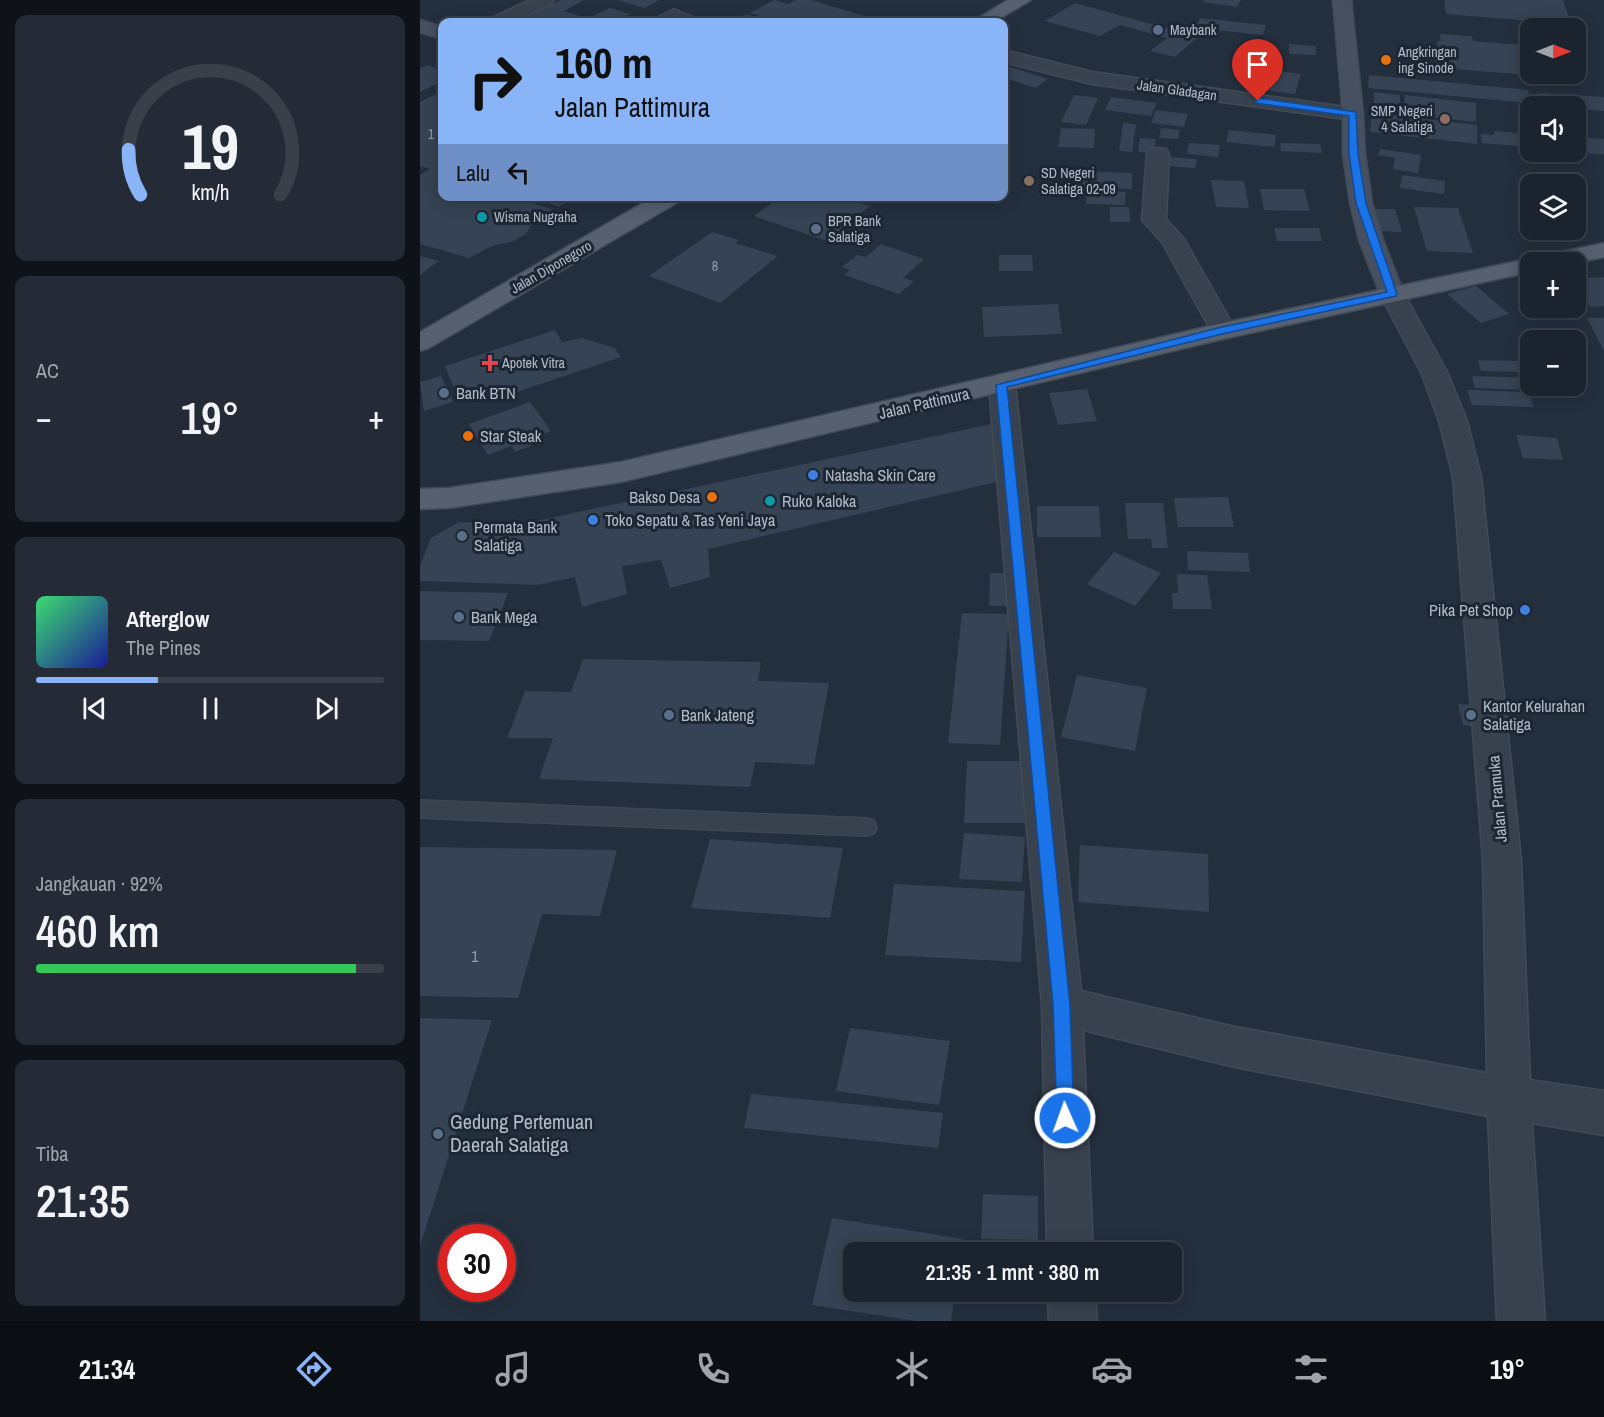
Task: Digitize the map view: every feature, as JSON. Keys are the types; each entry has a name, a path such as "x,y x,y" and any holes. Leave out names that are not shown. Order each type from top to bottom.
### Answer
{"main road":[{"path":"988,18 1022,0"},
{"name":"Jalan Diponegoro","path":"426,338 663,201"},
{"path":"1586,254 1604,250"},
{"name":"Jalan Pattimura","path":"420,499 449,498 621,472 1002,385 1222,331 1520,267"}],"street":[{"path":"507,18 545,0"},
{"path":"1342,0 1353,114 1354,154 1361,203 1392,294"},
{"path":"420,26 438,32"},
{"name":"Jalan Gladagan","path":"1008,57 1092,78 1353,114"},
{"path":"1158,154 1154,220 1172,239 1222,331"},
{"name":"Jalan Pramuka","path":"1392,294 1435,374 1453,421 1467,477 1502,860 1509,1099 1521,1321"},
{"path":"1002,385 1062,1005 1070,1242"},
{"path":"1062,1005 1146,1029 1509,1099 1604,1113"},
{"path":"1072,1302 1073,1321"}],"lane":[{"path":"661,18 674,12 690,18"},
{"path":"420,809 866,827"}],"building":[{"path":"561,0 584,0 564,11 580,16 576,18 513,18 524,13 531,15"},
{"path":"617,0 659,0 645,8"},
{"path":"774,0 788,4 796,0 811,0 871,18 766,18 750,13"},
{"path":"1204,0 1241,0 1237,7 1203,2"},
{"path":"1444,0 1563,0 1569,18 1520,18 1520,20 1446,14"},
{"name":"Maybank","path":"1075,3 1198,37 1175,57 1150,51 1167,38 1120,25 1100,36 1045,21"},
{"path":"610,8 630,14 622,18 589,18"},
{"path":"747,14 758,18 739,18"},
{"path":"1200,18 1266,25 1263,35 1196,28"},
{"path":"1440,34 1472,36 1473,41 1520,45 1520,74 1440,68 1437,41 1441,41"},
{"path":"1289,44 1316,46 1316,55 1289,54"},
{"path":"428,65 438,69 438,83 420,92 420,68"},
{"path":"1008,66 1048,79 1036,88 1008,79"},
{"path":"1249,67 1301,74 1295,94 1242,87"},
{"path":"1369,75 1528,90 1529,96 1520,96 1520,102 1368,88"},
{"path":"1374,92 1400,95 1400,111 1374,109"},
{"name":"Wisma Nugraha","path":"438,93 438,201 526,201 554,210 532,224 526,234 514,241 492,246 469,258 420,244 420,175 430,169 420,166 420,102"},
{"path":"1540,93 1604,97 1604,111 1586,110 1586,96 1541,96"},
{"path":"1074,95 1098,98 1086,125 1061,122"},
{"path":"1405,95 1476,103 1476,122 1403,114"},
{"path":"1111,97 1157,103 1151,116 1105,110"},
{"path":"1156,110 1188,114 1184,127 1151,123"},
{"path":"1372,113 1477,125 1477,144 1370,132"},
{"path":"1123,123 1136,124 1132,152 1119,151"},
{"path":"1061,128 1095,129 1094,148 1058,147"},
{"path":"1161,128 1180,130 1178,139 1159,138"},
{"path":"1229,130 1276,135 1274,147 1226,142"},
{"path":"1494,131 1520,133 1520,146 1482,143 1481,134 1494,135"},
{"path":"1140,138 1156,139 1153,153 1138,152"},
{"path":"1586,138 1604,139 1604,154 1586,153"},
{"path":"1189,143 1220,145 1218,157 1187,154"},
{"path":"1280,143 1320,144 1322,153 1281,151"},
{"path":"1380,149 1421,155 1418,173 1393,169 1395,158 1378,155"},
{"path":"1165,157 1197,159 1195,168 1164,166"},
{"path":"1081,171 1132,173 1132,189 1079,186"},
{"path":"1402,175 1445,181 1444,194 1400,188"},
{"path":"1211,180 1244,181 1249,208 1216,207"},
{"path":"1260,189 1304,189 1310,211 1264,210"},
{"path":"1087,190 1126,192 1125,205 1086,204"},
{"path":"545,201 568,201 558,207"},
{"name":"BPR Bank Salatiga","path":"774,201 854,201 870,206 827,241 754,216"},
{"path":"1110,207 1129,207 1130,222 1110,222"},
{"path":"1414,207 1458,208 1473,253 1427,251"},
{"path":"1374,209 1395,209 1402,232 1379,231"},
{"path":"1274,228 1319,228 1322,241 1277,241"},
{"path":"712,232 739,240 735,243 778,256 720,303 649,276"},
{"path":"881,244 924,259 903,278 914,281 899,294 844,275 850,270 842,267 857,255 866,257"},
{"path":"999,255 1032,255 1033,271 999,271"},
{"path":"420,256 439,261 420,275"},
{"path":"1604,277 1604,306 1591,307 1586,300 1586,278"},
{"path":"1476,286 1509,314 1481,323 1447,294"},
{"path":"1058,304 1062,334 984,337 982,307"},
{"path":"1587,318 1604,318 1604,351"},
{"path":"555,330 562,342 582,338 615,348 621,357 502,397 494,388 460,402 445,366"},
{"path":"1478,360 1520,361 1520,372 1481,371"},
{"path":"441,376 453,402 424,411 420,382"},
{"path":"1472,376 1520,378 1520,390 1475,388"},
{"path":"1087,389 1097,421 1058,425 1049,393"},
{"path":"1467,390 1520,392 1520,396 1530,396 1534,407 1472,405"},
{"path":"530,402 551,431 534,438 538,443 515,452 511,446 488,455 469,424"},
{"name":"Ruko Kaloka","path":"992,424 1000,481 708,549 710,577 670,588 661,560 622,566 627,594 582,607 575,577 537,585 420,581 420,566 431,538 459,522 522,524"},
{"path":"1516,435 1557,438 1563,460 1523,458"},
{"path":"1228,497 1234,527 1178,527 1174,498"},
{"path":"1125,503 1163,503 1168,548 1152,548 1151,539 1128,539"},
{"path":"1037,506 1099,506 1101,537 1037,537"},
{"path":"1187,551 1248,553 1250,572 1188,570"},
{"path":"1114,552 1161,573 1135,606 1087,584"},
{"path":"990,573 1016,573 1016,606 989,606"},
{"path":"1177,574 1207,575 1212,609 1173,609 1172,593 1178,593"},
{"name":"Bank Mega","path":"420,591 508,593 489,641 420,640"},
{"path":"962,613 1009,614 1000,745 948,743"},
{"name":"Bank Jateng","path":"583,659 761,662 758,681 829,683 814,765 755,762 750,787 539,779 553,738 507,738 525,691 571,692"},
{"path":"1077,675 1147,688 1135,751 1061,737"},
{"name":"Kantor Kelurahan Salatiga","path":"1458,704 1479,705 1484,727 1463,725"},
{"path":"967,761 1031,761 1030,823 964,823"},
{"path":"964,833 1025,837 1022,882 959,879"},
{"path":"710,839 843,848 830,918 691,908"},
{"path":"1080,845 1208,854 1209,912 1078,902"},
{"path":"420,847 617,850 600,916 542,914 518,998 420,996"},
{"path":"894,884 1025,891 1021,962 885,955"},
{"name":"Gedung Pertemuan Daerah Salatiga","path":"420,1018 492,1020 420,1246"},
{"path":"850,1028 950,1041 939,1105 836,1091"},
{"path":"751,1094 943,1113 938,1148 744,1128"},
{"path":"983,1194 1038,1196 1038,1240 981,1239"},
{"path":"832,1218 963,1239 963,1242 843,1242 843,1302 954,1302 951,1321 916,1321 812,1305"}],"place":[{"name":"Maybank","path":"1158,30"},
{"name":"Angkringan ing Sinode","path":"1386,60"},
{"name":"SMP Negeri 4 Salatiga","path":"1445,119"},
{"name":"SD Negeri Salatiga 02-09","path":"1029,181"},
{"name":"Wisma Nugraha","path":"482,217"},
{"name":"BPR Bank Salatiga","path":"816,229"},
{"name":"Apotek Vitra","path":"490,363"},
{"name":"Bank BTN","path":"444,393"},
{"name":"Star Steak","path":"468,436"},
{"name":"Natasha Skin Care","path":"813,475"},
{"name":"Bakso Desa","path":"712,497"},
{"name":"Ruko Kaloka","path":"770,501"},
{"name":"Toko Sepatu & Tas Yeni Jaya","path":"593,520"},
{"name":"Permata Bank Salatiga","path":"462,536"},
{"name":"Pika Pet Shop","path":"1525,610"},
{"name":"Bank Mega","path":"459,617"},
{"name":"Bank Jateng","path":"669,715"},
{"name":"Kantor Kelurahan Salatiga","path":"1471,715"},
{"name":"Gedung Pertemuan Daerah Salatiga","path":"438,1134"}],"route":[{"path":"1065,1118 1062,1005 1002,385 1222,331 1392,294 1371,240 1361,203 1354,154 1353,114 1258,101"}]}
